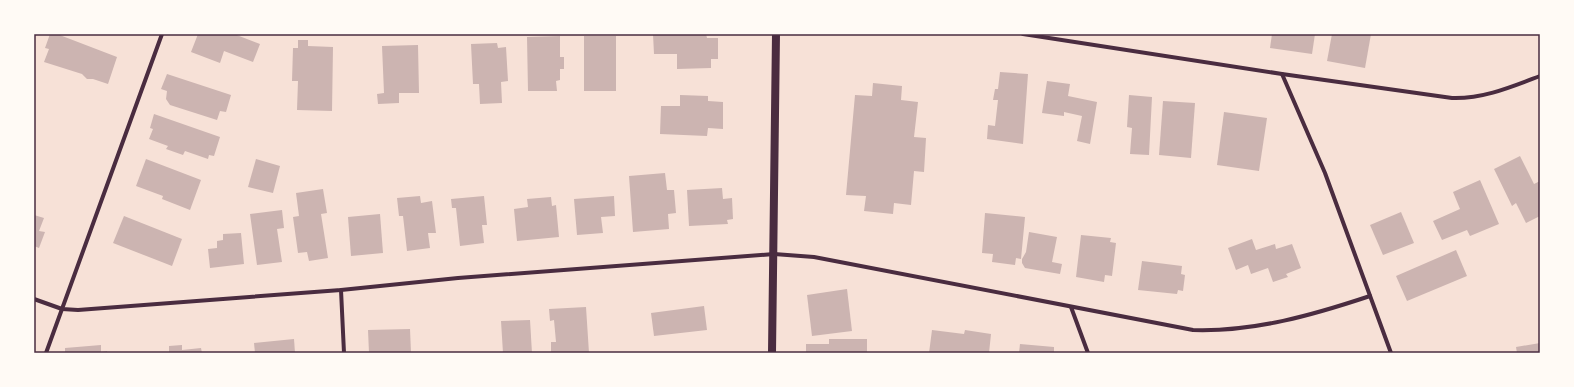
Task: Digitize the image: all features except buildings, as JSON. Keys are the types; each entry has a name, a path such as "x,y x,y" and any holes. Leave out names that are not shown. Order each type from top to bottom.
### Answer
{"main road":[{"path":"772,353 776,34"}],"street":[{"path":"46,353 162,34"},
{"path":"1023,34 1440,97 1475,97 1498,91 1540,76"},
{"path":"1282,74 1325,173 1391,353"},
{"path":"34,299 62,309 78,310 341,290 458,278 774,254 814,257 1193,330 1248,327 1289,320 1315,314 1370,296"},
{"path":"341,290 344,353"},
{"path":"1072,306 1088,353"}]}
